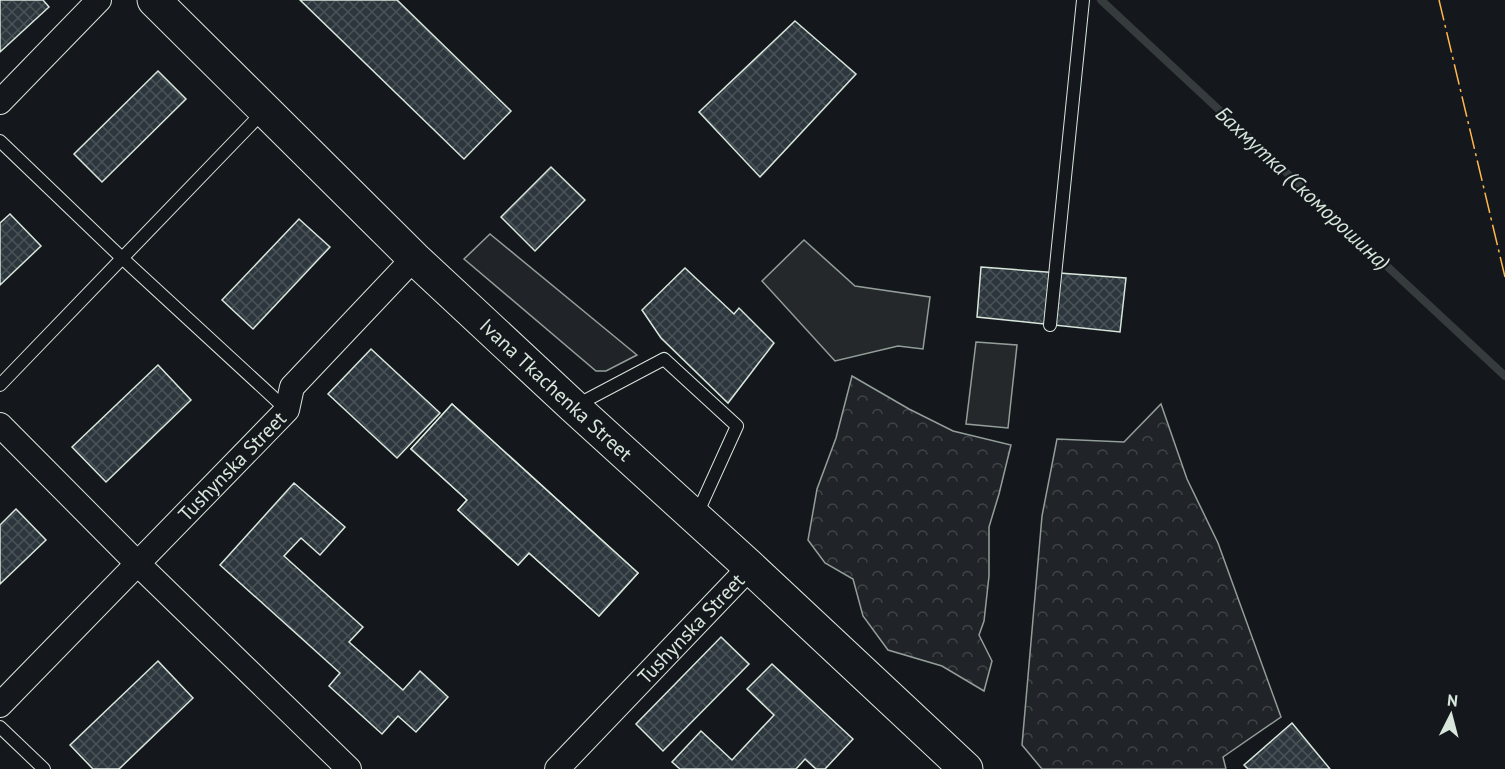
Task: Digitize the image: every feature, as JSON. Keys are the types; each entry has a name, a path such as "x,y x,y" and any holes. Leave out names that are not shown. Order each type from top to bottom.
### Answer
{"main road":[{"name":"Ivana Tkachenka Street","path":"154,0 414,258 966,769"}],"street":[{"path":"0,102 99,0"},
{"name":"Tushynska Street","path":"0,705 287,410 292,387 414,258"},
{"path":"0,425 137,563 349,769"},
{"name":"Tushynska Street","path":"557,769 750,567"}],"lane":[{"path":"1050,325 1083,0"},
{"path":"0,385 264,111"},
{"path":"0,141 122,258 287,410"},
{"path":"574,407 664,358 737,426 696,517"},
{"path":"0,727 44,769"}],"green space":[{"path":"490,234 637,355 606,371 596,371 464,259"},
{"path":"852,376 953,431 1011,445 989,527 989,576 984,621 979,635 992,661 984,691 942,666 888,650 863,616 853,579 825,563 808,540 817,489 836,438"},
{"path":"1161,404 1187,479 1218,543 1281,717 1223,757 1226,769 1042,769 1022,745 1042,516 1057,439 1124,442"}],"shaded area":[{"path":"804,240 855,286 930,297 923,349 898,346 835,361 762,281"},
{"path":"976,342 1017,345 1008,428 966,424"}],"building":[{"path":"0,0 43,0 49,7 0,52"},
{"path":"300,0 397,0 511,111 464,159"},
{"path":"795,21 856,74 760,177 699,112"},
{"path":"158,71 186,99 102,182 74,154"},
{"path":"551,167 585,200 535,251 501,217"},
{"path":"10,214 41,246 0,285 0,223"},
{"path":"299,219 330,247 253,329 222,300"},
{"path":"981,267 1126,278 1120,332 977,317"},
{"path":"685,268 734,314 739,308 774,343 728,403 661,338 642,310"},
{"path":"371,349 440,413 397,458 328,394"},
{"path":"158,365 191,400 106,482 72,447"},
{"path":"452,404 638,573 599,616 529,553 518,565 458,510 467,500 411,449"},
{"path":"452,404 638,573 599,616 529,553 518,565 458,510 467,500 411,449"},
{"path":"294,483 345,527 320,555 301,538 284,556 363,627 349,642 403,690 420,671 448,697 416,732 398,716 382,734 329,686 340,673 220,565"},
{"path":"16,509 46,540 0,584 0,525"},
{"path":"721,637 749,664 663,751 636,724"},
{"path":"158,661 193,698 119,769 93,769 70,745"},
{"path":"772,664 853,739 825,769 816,769 805,759 796,769 680,769 672,762 701,731 732,760 774,715 747,689"},
{"path":"1292,723 1330,769 1248,769 1244,765"}],"waterway":[{"name":"Бахмутка (Скоморошина)","path":"1101,0 1505,376"}],"power":[{"path":"1439,0 1505,277"}]}
